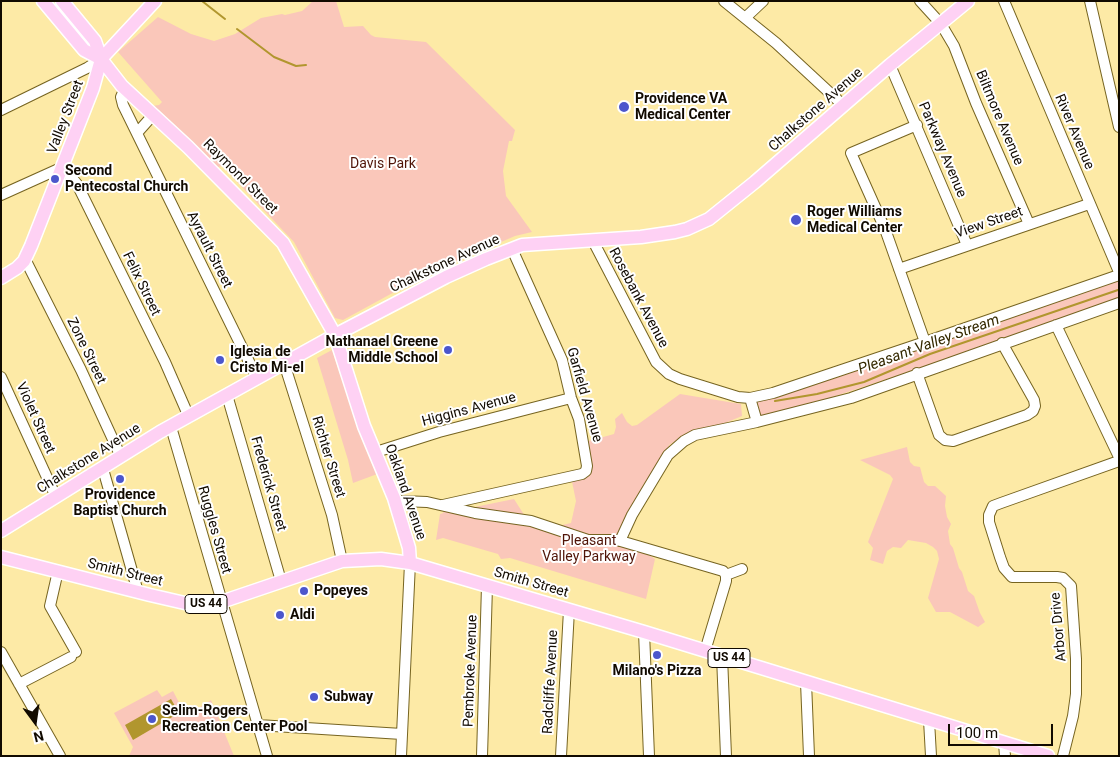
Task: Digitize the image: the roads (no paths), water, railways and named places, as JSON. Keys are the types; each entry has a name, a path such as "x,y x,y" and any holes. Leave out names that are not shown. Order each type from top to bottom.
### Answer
{"main road":[{"path":"62,1 95,41 101,59"},
{"name":"Valley Street","path":"25,258 53,187 63,167 96,79 101,59 155,1"},
{"name":"Chalkstone Avenue","path":"1,531 121,457 227,395 335,335 446,277 522,245 543,242 641,237 687,229 709,218 755,182 890,65 968,1"},
{"path":"45,2 84,50 101,59"},
{"name":"Raymond Street","path":"101,59 125,88 250,208 283,243 335,335"},
{"path":"1,278 17,268 25,258"},
{"name":"Oakland Avenue","path":"335,335 364,426 394,498 409,548 410,563"},
{"name":"Smith Street","path":"1,557 138,592 201,605 221,602 342,561 381,559 410,563 644,632 929,720 1004,749 1048,756"}],"street":[{"path":"724,1 776,43 844,106"},
{"path":"745,18 763,1"},
{"name":"Biltmore Avenue","path":"920,1 941,24 954,46 976,103 1029,224"},
{"name":"River Avenue","path":"1004,1 1119,273"},
{"path":"1090,1 1119,127"},
{"path":"1,110 87,68 101,59"},
{"name":"Parkway Avenue","path":"890,65 967,245"},
{"name":"Ayrault Street","path":"125,88 122,93 122,101 257,378"},
{"path":"137,133 154,115"},
{"path":"916,125 851,153 885,229 925,342"},
{"path":"1,195 63,167"},
{"name":"Felix Street","path":"63,167 77,184 165,362 189,417"},
{"name":"View Street","path":"899,268 1089,204"},
{"name":"Rosebank Avenue","path":"592,240 646,346 662,369 680,379 738,397 750,398"},
{"name":"Garfield Avenue","path":"443,505 586,471 585,448 579,419 571,398 562,360 512,249"},
{"name":"Zone Street","path":"25,258 81,370 121,457"},
{"path":"757,422 750,398 773,393 925,342 1119,273"},
{"path":"620,541 645,492 668,455 695,435 757,422 851,398 917,373 1119,303"},
{"path":"1056,325 1119,457"},
{"path":"917,373 939,435 945,440 953,441 1027,415 1035,406 1034,400 1002,344"},
{"name":"Richter Street","path":"284,363 332,515 342,561"},
{"name":"Violet Street","path":"1,377 56,498"},
{"name":"Frederick Street","path":"227,395 281,581"},
{"name":"Higgins Avenue","path":"376,452 439,432 571,398"},
{"name":"Ruggles Street","path":"171,427 267,756"},
{"name":"Arbor Drive","path":"1063,756 1073,716 1076,694 1071,586 1063,578 1057,577 1012,577 1004,568 989,522 989,515 993,506 1119,461"},
{"path":"103,469 138,592"},
{"path":"394,498 401,501 427,502 475,513 531,522 588,540 620,541 723,571 726,575 726,581 705,651"},
{"name":"Oakland Avenue","path":"401,756 410,563"},
{"path":"726,575 742,570"},
{"path":"19,684 73,655 50,606 58,571"},
{"name":"Pembroke Avenue","path":"482,756 487,586"},
{"name":"Radcliffe Avenue","path":"561,756 569,610"},
{"path":"644,632 649,756"},
{"path":"1,652 60,756"},
{"path":"722,656 726,756"},
{"path":"806,682 809,756"},
{"path":"929,720 931,756"},
{"path":"258,725 402,734"}],"waterway":[{"path":"202,1 225,19"},
{"path":"237,29 274,57 296,66 306,65"},
{"name":"Pleasant Valley Stream","path":"775,401 817,394 864,382 930,354 1118,290"}],"place":[{"name":"Providence VA Medical Center","path":"624,107"},
{"name":"Second Pentecostal Church","path":"55,179"},
{"name":"Roger Williams Medical Center","path":"796,220"},
{"name":"Nathanael Greene Middle School","path":"448,350"},
{"name":"Iglesia de Cristo Mi-el","path":"220,360"},
{"name":"Providence Baptist Church","path":"120,479"},
{"name":"Popeyes","path":"304,591"},
{"name":"Aldi","path":"280,615"},
{"name":"Milano's Pizza","path":"657,655"},
{"name":"Subway","path":"314,697"},
{"name":"Selim-Rogers Recreation Center Pool","path":"152,719"}],"park label":[{"name":"Davis Park","path":"383,164"},
{"name":"Pleasant Valley Parkway","path":"589,550"}]}
